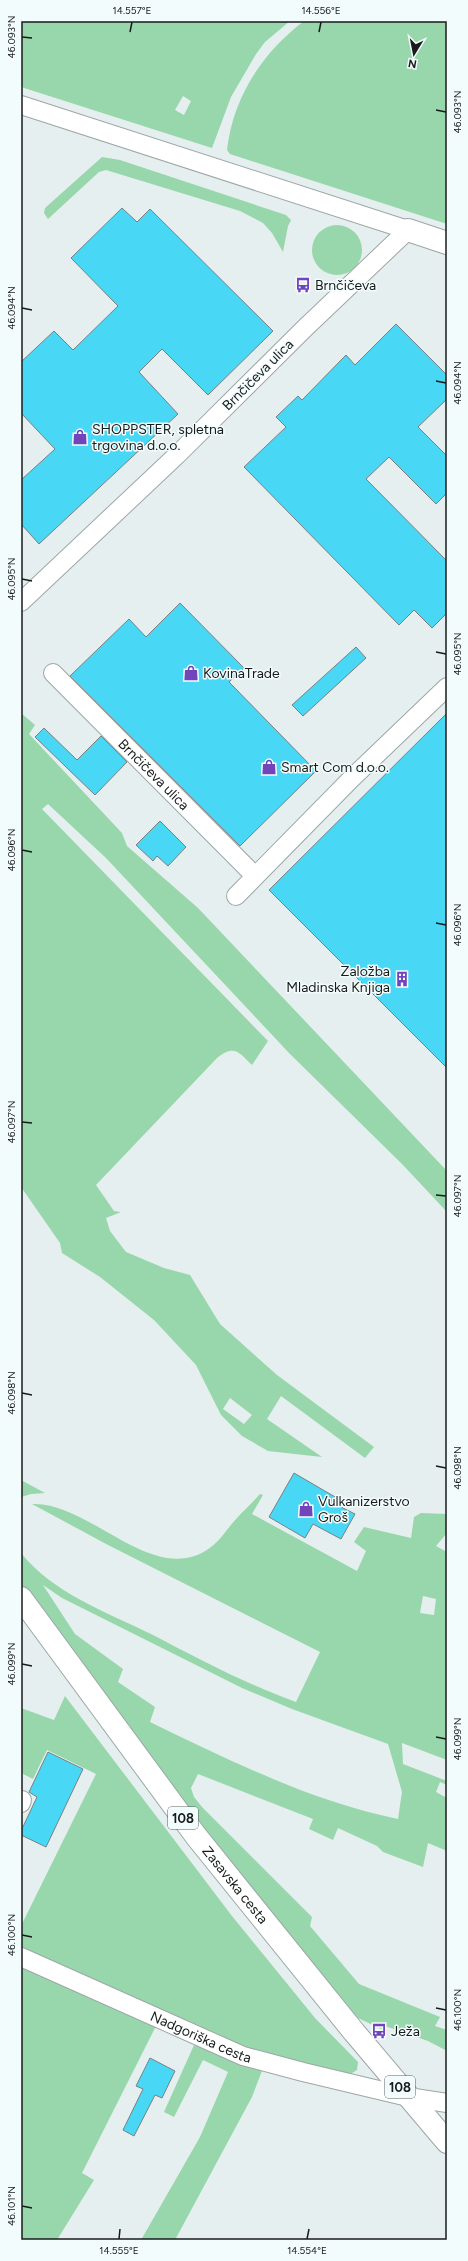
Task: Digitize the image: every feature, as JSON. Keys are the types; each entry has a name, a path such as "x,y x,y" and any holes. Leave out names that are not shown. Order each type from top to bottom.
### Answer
{"main road":[{"path":"408,230 447,243"},
{"name":"Zasavska cesta","path":"21,1598 196,1836 398,2094 447,2142"}],"street":[{"path":"21,106 408,230"},
{"name":"Brnčičeva ulica","path":"21,602 177,455 332,302 408,230"},
{"name":"Brnčičeva ulica","path":"53,673 255,876"},
{"path":"236,896 352,778 447,687"},
{"name":"Nadgoriška cesta","path":"21,1957 243,2056 303,2072 398,2094"},
{"path":"398,2094 447,2103"}],"green space":[{"path":"21,21 290,21 265,42 256,54 231,97 212,148 21,87","holes":["183,96 191,101 184,115 175,110"]},
{"path":"304,21 447,21 447,224 230,154 227,150 230,131 236,112 243,94 252,78 275,47"},
{"path":"102,157 120,160 286,215 291,220 288,226 283,252 272,233 263,223 240,211 106,170 99,172 48,219 44,213 45,208"},
{"path":"337,225 346,227 355,232 360,241 362,250 360,259 355,268 346,273 337,275 328,273 319,268 314,259 312,250 314,241 319,232 328,227"},
{"path":"21,713 35,725 29,734 122,833 127,846 198,908 447,1171 447,1212 402,1164 290,1054 106,858 48,804 42,809 268,1041 252,1065 236,1051 228,1051 217,1058 96,1185 114,1211 121,1212 106,1218 110,1231 126,1252 164,1268 190,1275 220,1324 277,1375 374,1447 365,1458 281,1396 267,1419 322,1457 268,1451 242,1436 221,1415 196,1365 154,1320 100,1277 62,1253 60,1243 21,1187","holes":["230,1398 252,1415 244,1424 223,1409"]},
{"path":"21,1480 45,1493 31,1494 21,1497"},
{"path":"260,1494 263,1495 252,1514 357,1571 366,1551 354,1542 364,1527 411,1538 414,1517 421,1513 447,1514 447,1533 436,1546 447,1552 447,1760 402,1743 403,1764 447,1781 447,1785 440,1782 436,1792 447,1798 447,1851 428,1843 423,1867 383,1852 377,1846 338,1828 333,1840 309,1829 313,1819 198,1774 191,1788 194,1797 202,1807 312,1917 310,1926 359,1984 440,2017 435,2026 447,2030 447,2051 428,2041 385,2026 381,2029 358,2018 333,1992 193,1817 21,1584 21,1553 48,1579 81,1600 223,1671 296,1702 320,1652 108,1545 32,1504 54,1507 77,1516 145,1552 168,1558 190,1557 211,1547 222,1537","holes":["43,1585 62,1598 242,1688 292,1709 388,1744 402,1792 398,1819 333,1802 271,1778 240,1765 150,1722 155,1707 118,1682 123,1669 75,1634","423,1596 436,1599 434,1615 420,1613"]},
{"path":"65,1696 232,1916 315,2018 358,2062 357,2070 349,2075 264,2053 230,2041 21,1949 21,1926 96,1774 47,1750 33,1779 21,1773 21,1708 54,1720"},
{"path":"21,1964 156,2026 82,2173 94,2180 57,2240 21,2240"},
{"path":"194,2045 263,2068 252,2097 175,2240 141,2240 200,2137 228,2072 203,2060 174,2117 164,2112"}],"building":[{"path":"122,208 137,222 150,209 273,331 208,395 162,349 139,372 178,414 39,544 21,524 21,480 55,449 21,413 21,362 54,331 73,350 118,306 71,258"},
{"path":"396,324 447,375 447,399 418,427 447,456 447,493 436,504 389,457 366,479 447,561 447,613 432,628 414,610 399,625 244,467 286,427 276,417 298,396 302,400 346,355 355,365"},
{"path":"180,603 244,668 229,682 316,771 240,846 70,676 129,619 146,637"},
{"path":"356,647 366,658 303,716 292,705"},
{"name":"Založba Mladinska Knjiga","path":"447,713 447,1068 269,890"},
{"path":"44,728 77,760 101,736 127,762 95,795 35,737"},
{"path":"160,821 186,847 168,866 157,856 153,861 136,845"},
{"name":"Vulkanizerstvo Groš","path":"294,1473 342,1501 339,1506 355,1514 341,1539 313,1524 305,1538 269,1517"},
{"path":"48,1752 83,1769 46,1847 21,1835 21,1831 37,1797 29,1792"},
{"path":"150,2058 175,2071 162,2098 155,2095 134,2136 123,2130 143,2089 136,2086"}],"place":[{"name":"Brnčičeva","path":"303,285"},
{"name":"SHOPPSTER, spletna trgovina d.o.o.","path":"80,437"},
{"name":"KovinaTrade","path":"191,673"},
{"name":"Smart Com d.o.o.","path":"269,767"},
{"name":"Založba Mladinska Knjiga","path":"402,979"},
{"name":"Vulkanizerstvo Groš","path":"306,1509"},
{"name":"Ježa","path":"379,2031"}]}
